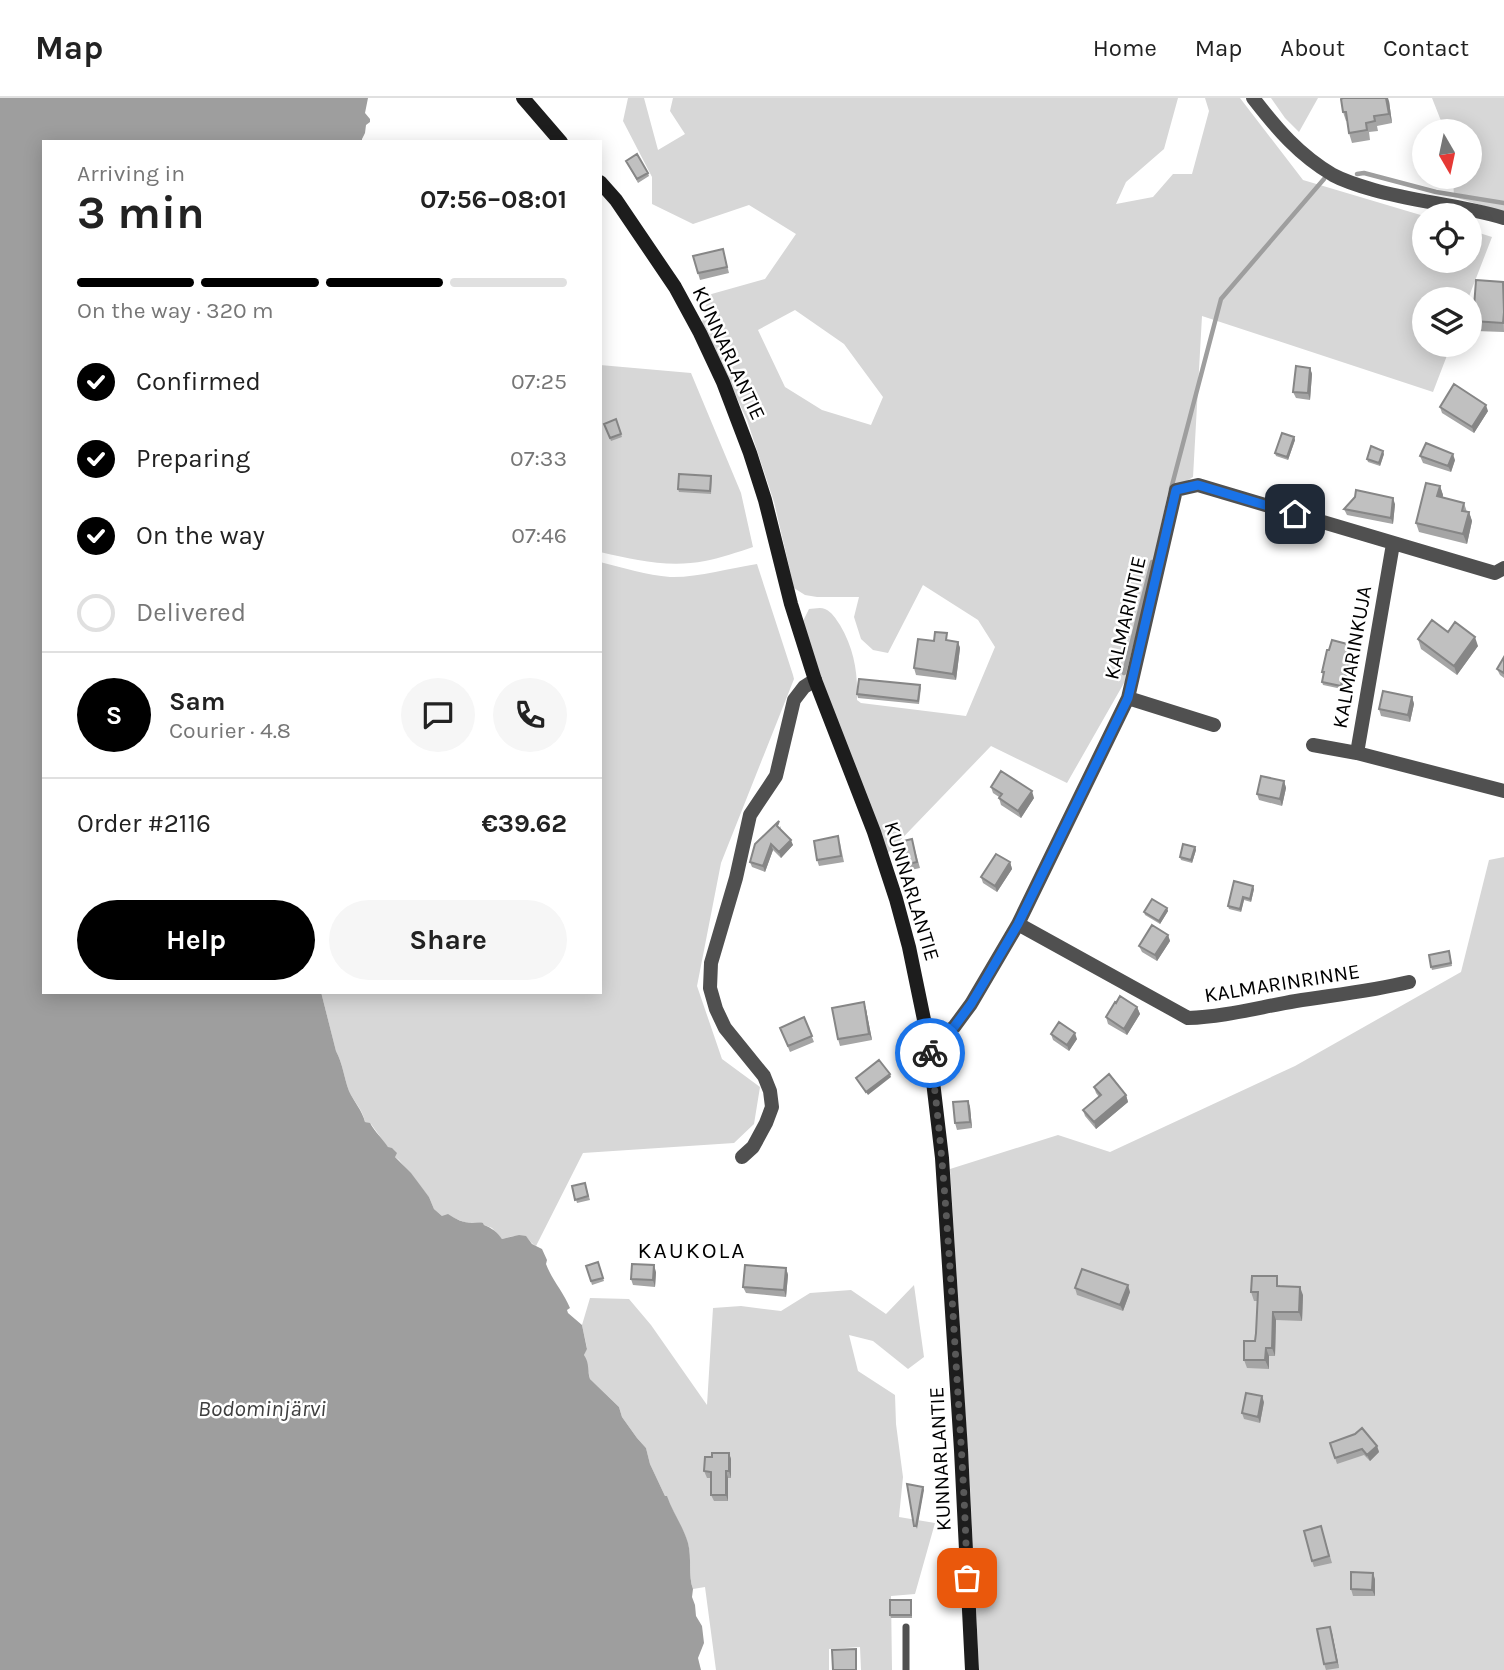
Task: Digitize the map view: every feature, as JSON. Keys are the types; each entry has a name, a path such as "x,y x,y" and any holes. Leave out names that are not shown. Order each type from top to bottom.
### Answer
{"main road":[{"path":"523,98 559,140"},
{"name":"KUNNARLANTIE","path":"602,184 616,200 675,287 723,382 765,500 791,604 815,680 862,800 896,899 909,947 928,1039 948,1234 972,1670"}],"street":[{"path":"1253,98 1279,131 1303,155 1335,176 1380,192 1504,218"},
{"name":"KALMARINTIE","path":"928,1039 944,1034 954,1027 971,1004 1018,924 1128,698 1176,490 1198,485 1495,573 1504,568"},
{"name":"KALMARINKUJA","path":"1393,544 1357,753 1504,791"},
{"path":"743,1157 753,1147 766,1123 772,1107 770,1091 764,1076 725,1028 716,1009 710,988 711,963 736,878 750,815 776,776 794,700 804,687 815,680"},
{"path":"1128,698 1214,725"},
{"path":"1313,745 1357,753"},
{"name":"KALMARINRINNE","path":"1018,924 1188,1018 1381,989 1409,982"}],"lane":[{"path":"905,1627 906,1670"}],"shaded area":[{"path":"628,98 644,98 658,150 685,134 670,111 673,98 1178,98 1164,149 1126,182 1116,204 1153,197 1173,174 1192,174 1209,111 1205,98 1240,98 1303,180 1412,212 1412,273 1478,273 1473,287 1412,287 1412,357 1446,357 1433,392 1202,316 1193,477 1168,493 1128,676 1067,783 991,746 888,853 814,659 803,621 809,609 825,609 832,614 845,634 856,670 857,700 861,703 966,716 995,647 978,620 923,585 888,653 873,650 861,639 854,617 859,597 817,597 805,595 794,588 774,502 747,420 702,323 708,295 765,279 796,234 749,205 693,224 652,204 652,177 623,121","holes":["795,310 844,344 883,397 871,425 822,410 785,387 758,330"]},
{"path":"1271,98 1318,98 1299,132"},
{"path":"1432,98 1504,98 1504,212 1482,205 1482,203 1454,197 1454,189 1482,189 1482,119 1440,119"},
{"path":"1482,234 1492,237 1482,263"},
{"path":"602,365 691,373 741,493 753,547 692,563 639,560 602,552"},
{"path":"602,562 670,577 757,564 794,679 721,863 697,986 722,1059 760,1087 754,1124 734,1143 583,1153 536,1246 522,1236 502,1239 483,1223 467,1223 442,1216 434,1209 429,1197 371,1124 365,1122 347,1086 322,994 602,994"},
{"path":"1504,857 1504,1670 979,1670 950,1169 1058,1135 1110,1152 1295,1066 1461,972 1489,860"},
{"path":"914,1285 924,1357 908,1369 873,1341 849,1335 858,1371 895,1395 903,1477 899,1517 935,1523 915,1594 891,1596 892,1670 861,1670 860,1647 829,1649 829,1670 716,1670 705,1587 693,1589 689,1549 683,1532 650,1464 646,1448 622,1417 619,1407 590,1379 584,1355 587,1348 582,1325 590,1298 629,1299 651,1325 707,1405 713,1308 741,1306 781,1311 810,1293 851,1290 886,1314"}],"water":[{"name":"Bodominjärvi","path":"0,98 368,98 365,113 370,122 366,125 362,140 42,140 42,994 322,994 347,1086 365,1122 370,1123 388,1147 397,1153 395,1157 429,1197 434,1209 442,1216 448,1214 466,1222 483,1223 502,1239 526,1236 532,1244 542,1249 546,1264 570,1308 568,1313 582,1325 587,1349 584,1355 590,1379 619,1407 622,1417 646,1448 650,1464 686,1537 690,1555 692,1597 696,1616 702,1626 704,1643 698,1658 701,1670 0,1670"}],"building":[{"path":"1343,98 1386,98 1389,114 1374,116 1375,121 1366,123 1367,130 1349,133 1346,112 1343,112"},
{"path":"637,154 648,173 637,179 626,161"},
{"path":"723,249 727,267 698,273 693,256"},
{"path":"1476,280 1503,282 1503,323 1482,322 1482,287 1475,287"},
{"path":"1296,366 1310,368 1308,393 1293,392"},
{"path":"1454,384 1486,405 1472,427 1440,407"},
{"path":"616,419 621,434 610,438 604,424"},
{"path":"1282,433 1294,437 1287,457 1275,453"},
{"path":"1426,443 1453,454 1448,466 1420,456"},
{"path":"1371,446 1383,451 1379,463 1367,459"},
{"path":"679,474 711,476 710,491 678,489"},
{"path":"1426,483 1440,486 1437,496 1464,503 1462,511 1469,512 1463,534 1416,523"},
{"path":"1356,490 1393,498 1391,518 1344,509 1355,497"},
{"path":"1432,620 1448,632 1455,622 1475,637 1454,666 1418,639"},
{"path":"935,632 947,633 946,640 958,642 953,674 914,668 918,639 934,641"},
{"path":"1332,640 1351,645 1351,655 1341,686 1322,682 1327,650"},
{"path":"1504,657 1504,673 1497,669"},
{"path":"859,679 920,685 918,701 857,694"},
{"path":"1383,691 1412,697 1408,715 1379,709"},
{"path":"1001,771 1032,791 1018,811 999,798 1002,794 991,787"},
{"path":"1261,776 1284,781 1280,799 1257,794"},
{"path":"779,821 777,826 791,840 779,852 771,844 763,866 750,862 755,844"},
{"path":"838,836 841,856 817,860 814,841"},
{"path":"912,839 917,862 904,865 899,842"},
{"path":"1183,844 1195,847 1191,860 1180,857"},
{"path":"996,854 1010,862 995,886 981,877"},
{"path":"1234,881 1253,886 1250,899 1243,897 1240,909 1228,906"},
{"path":"1152,899 1167,908 1159,921 1144,912"},
{"path":"1152,925 1168,935 1155,955 1139,946"},
{"path":"1449,951 1451,963 1431,967 1429,955"},
{"path":"1120,996 1137,1007 1124,1029 1106,1017"},
{"path":"864,1002 869,1034 838,1039 832,1008"},
{"path":"804,1017 812,1036 788,1046 780,1028"},
{"path":"1059,1022 1075,1033 1067,1045 1051,1034"},
{"path":"879,1060 890,1074 866,1092 856,1078"},
{"path":"1109,1074 1126,1095 1094,1122 1083,1110 1101,1095 1094,1087"},
{"path":"968,1101 970,1122 955,1123 953,1102"},
{"path":"585,1183 588,1196 575,1200 572,1186"},
{"path":"598,1262 603,1278 591,1281 586,1266"},
{"path":"632,1264 654,1265 653,1280 631,1279"},
{"path":"745,1265 786,1268 784,1290 743,1287"},
{"path":"1082,1269 1128,1285 1120,1305 1075,1288"},
{"path":"1252,1276 1277,1276 1277,1286 1300,1287 1299,1312 1273,1312 1272,1348 1266,1348 1265,1360 1244,1360 1244,1341 1255,1341 1256,1333 1258,1292 1251,1292"},
{"path":"1246,1393 1262,1396 1258,1417 1242,1413"},
{"path":"1362,1428 1377,1446 1367,1455 1362,1449 1335,1458 1330,1443 1355,1434"},
{"path":"712,1453 729,1453 726,1495 711,1495 711,1472 704,1471 705,1457 712,1457"},
{"path":"907,1484 923,1487 916,1526 914,1526"},
{"path":"1321,1526 1329,1556 1312,1561 1304,1531"},
{"path":"1351,1572 1373,1573 1372,1590 1351,1589"},
{"path":"890,1600 911,1600 911,1615 890,1615"},
{"path":"1330,1627 1337,1662 1324,1664 1317,1629"},
{"path":"856,1649 856,1670 833,1670 832,1650"}],"waterway":[{"path":"1357,174 1364,173 1436,192 1504,203"},
{"path":"1171,489 1221,299 1324,179"},
{"path":"1124,673 1152,562"}],"way so far":[{"path":"930,1053 948,1234 967,1578"}],"district":[{"name":"KAUKOLA","path":"692,1250"}],"route":[{"path":"930,1053 928,1039 944,1034 954,1027 971,1004 1018,924 1128,698 1176,490 1198,485 1295,514"}]}
